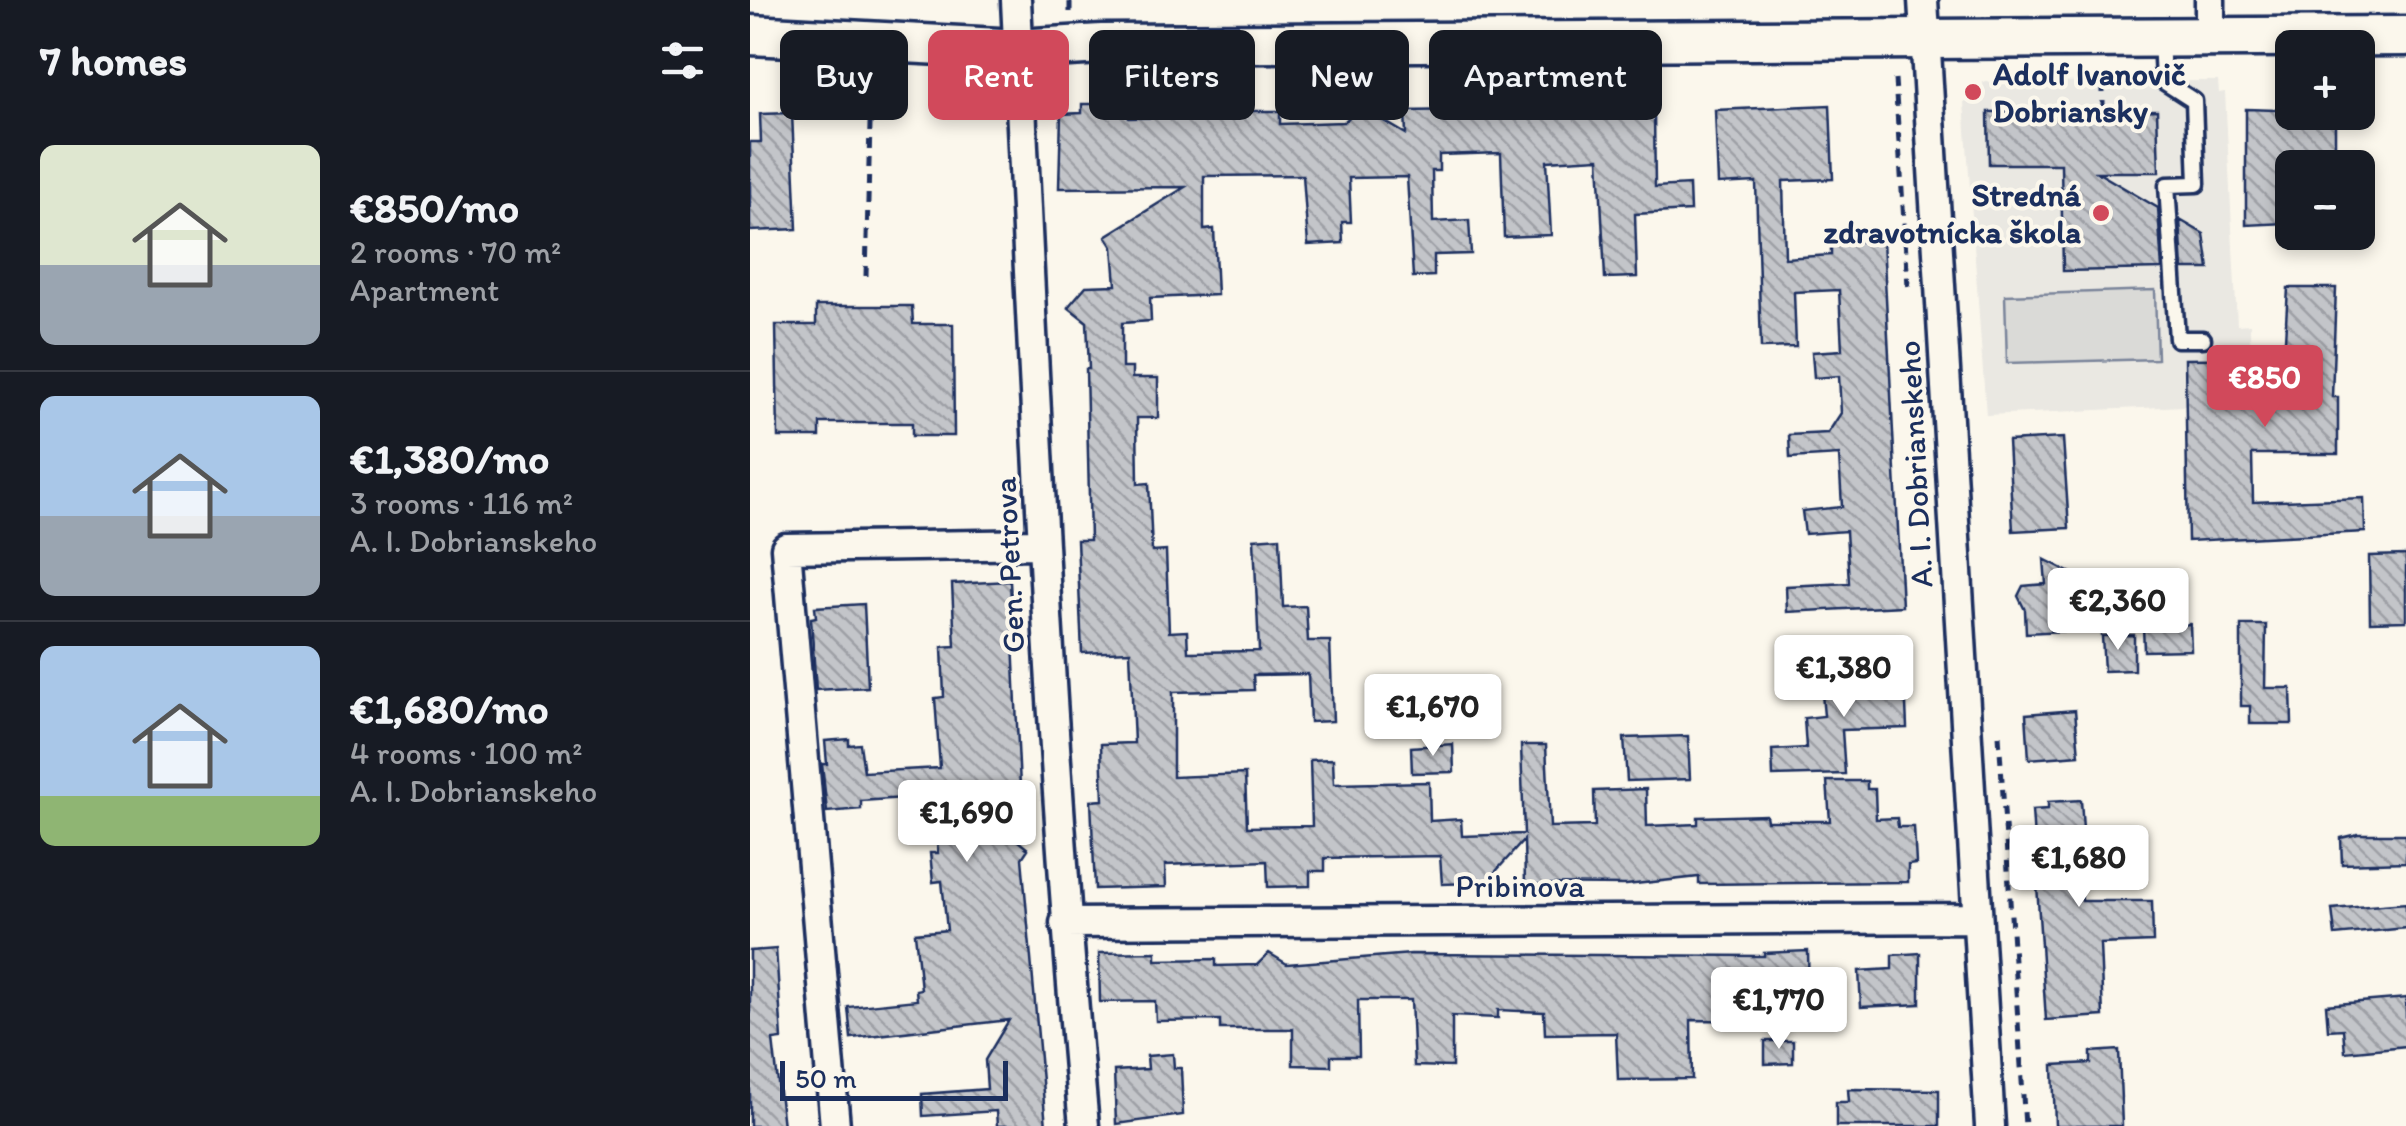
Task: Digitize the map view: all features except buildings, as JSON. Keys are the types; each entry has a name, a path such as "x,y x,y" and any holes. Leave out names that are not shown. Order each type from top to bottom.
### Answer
{"main road":[{"path":"1069,48 2160,36 2210,18 2406,36"},
{"path":"750,35 928,44"}],"street":[{"name":"Gen. Petrova","path":"1016,0 1017,30"},
{"name":"A. I. Dobrianskeho","path":"1923,0 1990,1126"},
{"name":"Gen. Petrova","path":"1021,120 1042,544 1066,923 1084,1126"},
{"path":"836,1126 786,548 1042,544"},
{"name":"Pribinova","path":"1066,923 1976,918"}],"lane":[{"path":"2160,36 2162,81 2194,101 2197,184 2167,185 2177,339 2203,339"}],"path":[{"path":"2103,110 2104,74"},
{"path":"866,276 870,120"}],"shaded area":[{"name":"Stredná zdravotnícka škola","path":"2218,81 2219,93 2225,92 2237,325 2250,324 2253,541 2188,541 2185,406 1986,415 1964,102 1984,102 1983,82"},
{"path":"2155,290 2157,359 2007,363 2005,295"}],"place":[{"name":"Adolf Ivanovič Dobriansky","path":"1973,92"},
{"name":"Stredná zdravotnícka škola","path":"2101,213"}]}
